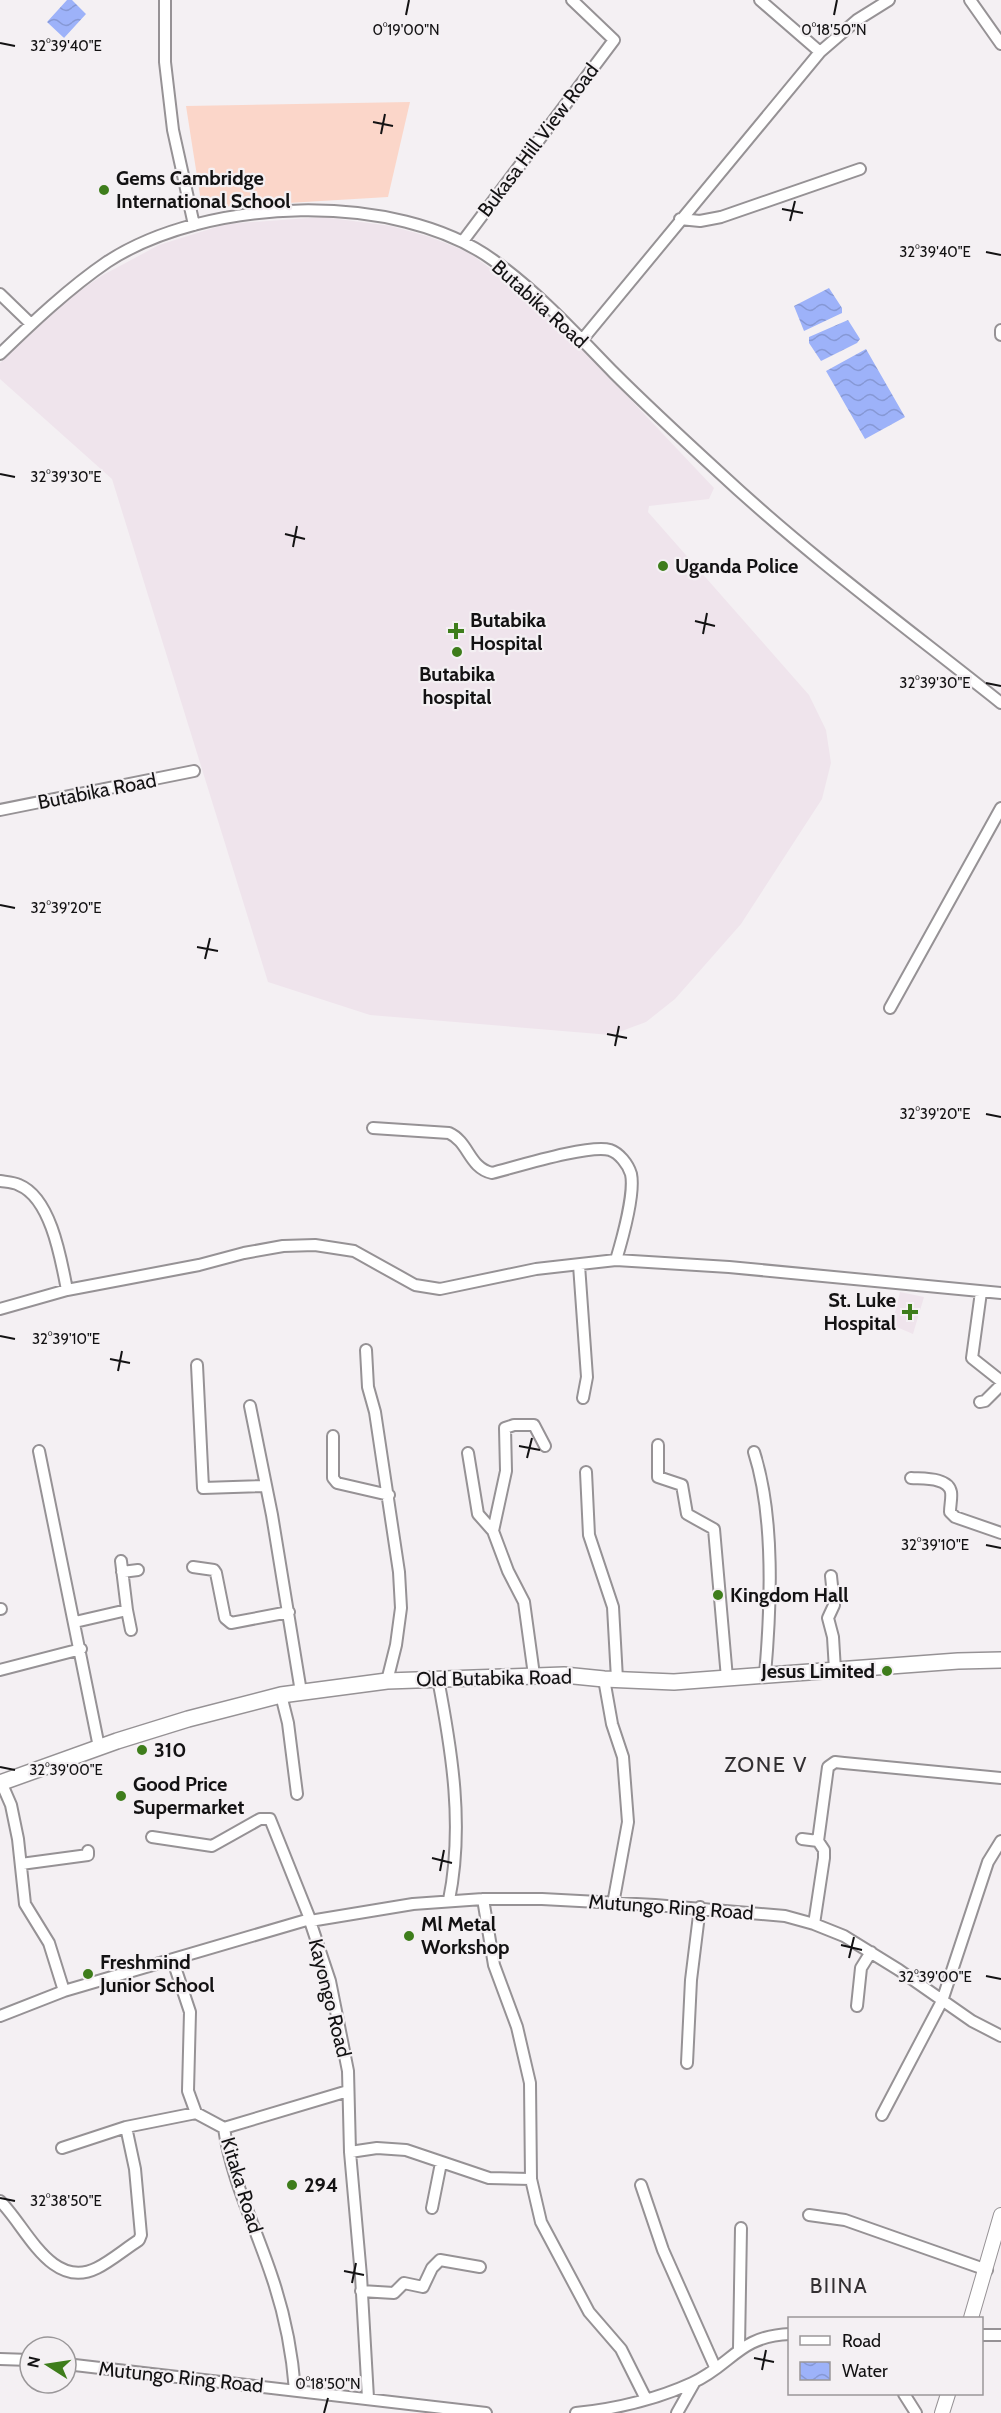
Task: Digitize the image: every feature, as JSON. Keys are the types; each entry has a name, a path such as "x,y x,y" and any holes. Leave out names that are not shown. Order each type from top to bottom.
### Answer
{"main road":[{"name":"Old Butabika Road","path":"1,1782 99,1747 188,1719 281,1695 387,1681 564,1675 674,1682 973,1660 1001,1660"}],"street":[{"path":"165,0 165,62 173,130 195,225"},
{"name":"Bukasa Hill View Road","path":"463,241 614,40 572,0"},
{"path":"760,0 820,52"},
{"path":"970,0 1001,44"},
{"path":"582,340 820,52 857,20 885,1"},
{"path":"680,219 700,221 721,218 860,169"},
{"name":"Butabika Road","path":"0,354 31,324 109,261 195,225 275,212 339,210 402,219 432,227 463,241 492,259 531,289 644,403 755,506 1001,703"},
{"path":"0,294 31,324"},
{"name":"Butabika Road","path":"0,810 194,771"},
{"path":"890,1008 1001,808"},
{"path":"373,1128 449,1133 457,1137 477,1167 492,1173 598,1149 616,1153 627,1164 631,1182 616,1260"},
{"path":"0,1181 19,1185 34,1195 46,1212 67,1290"},
{"path":"0,1309 67,1290 283,1246 326,1246 354,1251 415,1285 440,1289 536,1269 616,1260 729,1267 1001,1293"},
{"path":"579,1265 587,1377 583,1398"},
{"path":"980,1402 985,1401 1001,1383 972,1359 981,1292"},
{"path":"366,1350 368,1387 389,1496 399,1572 401,1608 396,1645 387,1681"},
{"path":"197,1365 203,1488 265,1486"},
{"path":"250,1406 289,1612 301,1692"},
{"path":"493,1531 506,1471 505,1428 513,1425 534,1425 544,1446"},
{"path":"333,1436 333,1478 337,1483 389,1496"},
{"path":"658,1445 658,1477 682,1485 687,1514 714,1528 727,1678"},
{"path":"39,1451 81,1649 99,1747"},
{"path":"754,1452 764,1490 770,1572 765,1675"},
{"path":"468,1453 478,1514 493,1531 508,1571 524,1602 534,1675"},
{"path":"586,1472 590,1535 613,1607 612,1724 623,1757 628,1822 613,1904"},
{"path":"911,1478 942,1482 950,1487 950,1512 955,1517 1001,1533"},
{"path":"131,1630 122,1567 138,1570"},
{"path":"193,1567 214,1570 225,1618 231,1623 289,1612"},
{"path":"831,1576 834,1605 828,1618 834,1637 835,1670"},
{"path":"75,1622 127,1610"},
{"path":"0,1670 81,1649"},
{"path":"438,1678 453,1757 456,1806 454,1875 449,1900"},
{"path":"281,1695 288,1723 297,1794"},
{"path":"814,1924 824,1858 824,1850 818,1841 828,1767 835,1762 1001,1778"},
{"path":"1,1782 11,1805 25,1904 49,1943 64,1991"},
{"name":"Kayongo Road","path":"152,1837 212,1846 260,1819 270,1818 310,1920 336,2003 348,2070 350,2152 368,2398"},
{"path":"802,1839 818,1841"},
{"path":"882,2115 942,2001 988,1862 1001,1841"},
{"path":"21,1864 88,1855 88,1851"},
{"path":"483,1899 494,1965 517,2027 530,2083 531,2179 541,2222 589,2312 621,2349 646,2399"},
{"name":"Mutungo Ring Road","path":"0,2016 64,1991 310,1920 449,1900 542,1899 756,1912 814,1924 871,1952 972,2021 1001,2036"},
{"path":"687,2063 691,1980 700,1907"},
{"path":"857,2006 861,1968 871,1952"},
{"path":"62,2148 126,2127 196,2113 188,2091 189,2012 173,1960"},
{"path":"224,2127 348,2091"},
{"name":"Kitaka Road","path":"196,2113 224,2127 227,2151 272,2277 291,2342 295,2390"},
{"path":"0,2201 13,2213 51,2264 63,2271 74,2273 97,2268 139,2240 141,2235 135,2169 126,2127"},
{"path":"350,2152 378,2148 406,2150 489,2178 531,2179"},
{"path":"432,2208 441,2163"},
{"path":"641,2185 663,2250 716,2367"},
{"path":"809,2215 845,2220 987,2270"},
{"path":"972,2317 1001,2215"},
{"path":"739,2348 741,2228"},
{"path":"361,2291 394,2293 404,2283 423,2287 432,2268 440,2260 480,2267"},
{"path":"576,2413 646,2399 694,2382 739,2348 756,2339 788,2334"},
{"path":"983,2335 1001,2335"},
{"path":"0,2359 18,2360"},
{"name":"Mutungo Ring Road","path":"78,2365 486,2413"},
{"path":"677,2413 694,2382"},
{"path":"905,2395 916,2413"},
{"path":"942,2413 948,2395"}],"shaded area":[{"path":"410,102 388,197 202,208 186,106"},
{"name":"Butabika Hospital","path":"323,217 391,226 430,237 468,252 526,295 596,363 714,488 709,499 649,506 648,512 809,695 826,730 831,763 822,799 741,924 675,999 646,1022 611,1035 370,1015 268,982 112,479 0,379 0,363 70,297 103,275 159,245 226,224"},
{"path":"900,1292 924,1297 913,1334 892,1325"}],"water":[{"path":"67,0 72,0 86,14 64,38 47,22"},
{"path":"829,288 842,308 842,313 804,331 794,306"},
{"path":"848,320 860,339 857,343 821,361 809,343 809,337"},
{"path":"866,349 905,417 865,439 826,371"}],"place":[{"name":"Gems Cambridge International School","path":"104,190"},
{"name":"Uganda Police","path":"663,566"},
{"name":"Butabika Hospital","path":"456,631"},
{"name":"Butabika hospital","path":"457,652"},
{"name":"St. Luke Hospital","path":"910,1312"},
{"name":"Kingdom Hall","path":"718,1595"},
{"name":"Jesus Limited","path":"887,1671"},
{"name":"310","path":"142,1750"},
{"name":"Good Price Supermarket","path":"121,1796"},
{"name":"Ml Metal Workshop","path":"409,1936"},
{"name":"Freshmind Junior School","path":"88,1974"},
{"name":"294","path":"292,2185"}],"district":[{"name":"ZONE V","path":"766,1764"},
{"name":"BIINA","path":"839,2285"}]}
